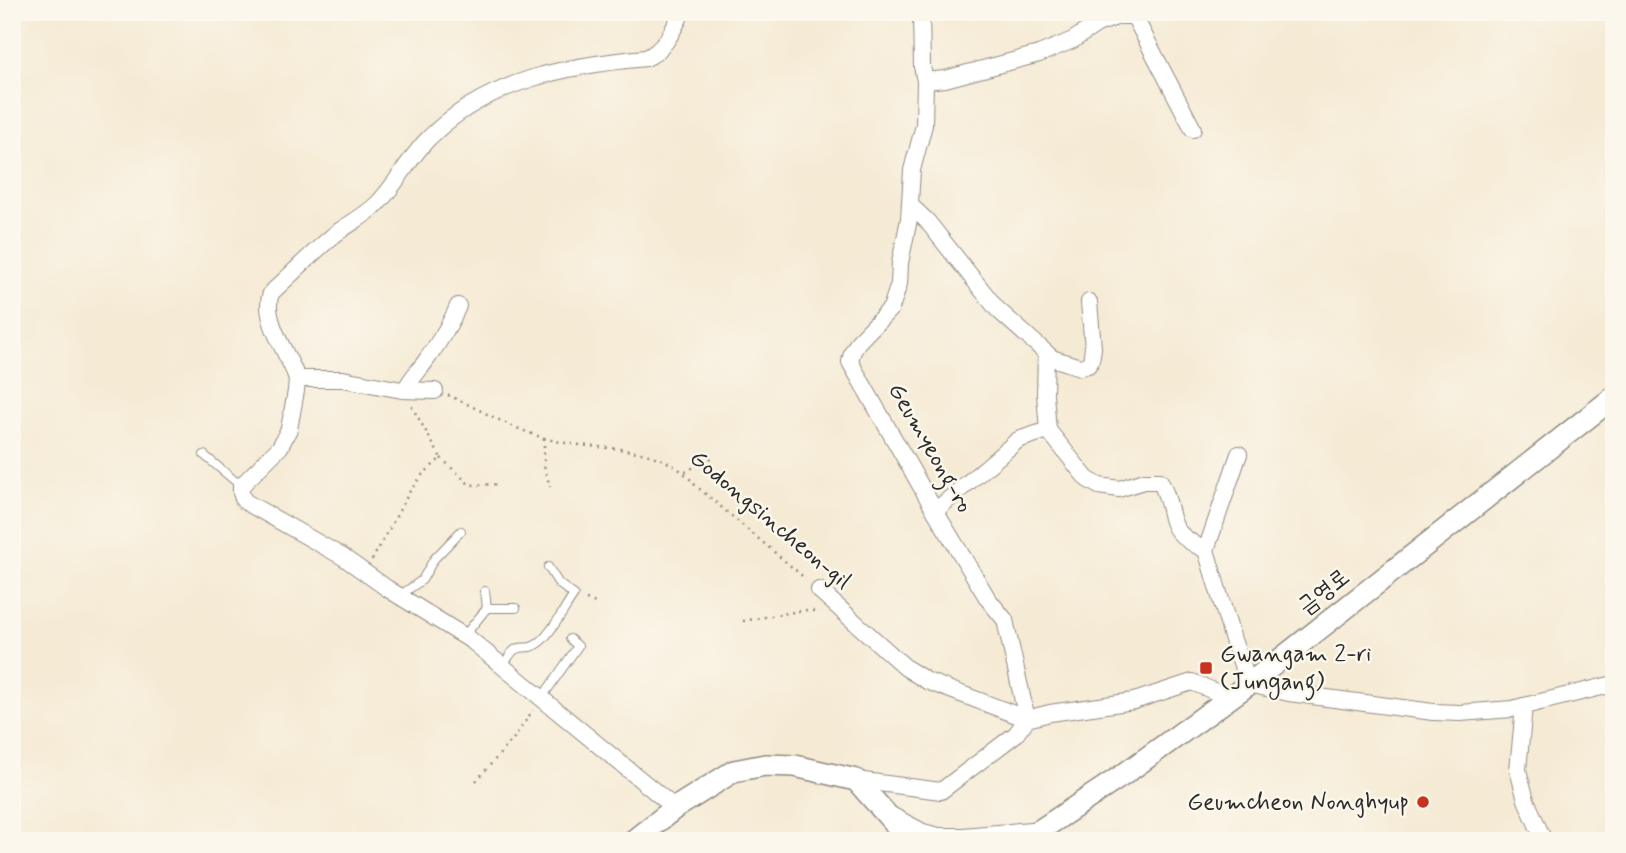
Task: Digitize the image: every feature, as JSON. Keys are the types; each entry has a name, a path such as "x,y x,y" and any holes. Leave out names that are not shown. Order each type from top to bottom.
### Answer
{"street":[{"path":"675,808 464,636 300,531 244,501 241,486 280,447 289,429 297,379 270,315 268,301 271,293 335,234 359,219 379,201 430,136 465,108 517,83 562,69 646,58 656,54 666,43 682,12"},
{"path":"921,12 925,82 924,125 912,170 911,205 927,221 997,309 1046,354 1084,368 1091,361 1093,348 1089,302"},
{"path":"925,82 1039,54 1073,40 1097,24 1119,16 1138,14 1193,129"},
{"name":"Geumyeong-ro","path":"911,205 900,263 899,284 891,308 858,342 850,362 935,511 988,599 1005,620 1027,719"},
{"path":"405,390 412,375 424,365 458,306"},
{"path":"1046,354 1048,430 1087,479 1098,486 1119,489 1144,481 1160,481 1177,533 1206,550"},
{"path":"297,379 343,379 405,390 435,391"},
{"name":"금영로","path":"1033,835 1123,775 1249,684 1614,397"},
{"path":"935,511 1018,440 1048,430"},
{"path":"1239,454 1206,550 1249,684 1289,693 1433,712 1485,712 1524,706 1614,684"},
{"name":"Godongsincheon-gil","path":"819,590 906,668 927,681 1027,719"},
{"path":"633,841 675,808 734,771 765,765 794,766 856,780 942,791 1016,734 1027,719 1050,713 1134,701 1192,682 1228,697"},
{"path":"1524,706 1518,770 1526,800 1544,841"},
{"path":"856,780 911,841"},
{"path":"883,810 923,832 939,836 997,831 1033,835"},
{"path":"883,810 898,841"}],"lane":[{"path":"204,455 241,486"},
{"path":"399,596 422,580 434,559 461,531"},
{"path":"503,667 511,651 518,647 532,646 541,640 574,595 559,584 548,567"},
{"path":"464,636 487,608 485,592"},
{"path":"487,608 516,608"},
{"path":"541,699 578,646 570,639"}],"path":[{"path":"405,390 441,458 470,485 500,484"},
{"name":"Godongsincheon-gil","path":"435,391 544,438 565,444 648,455 685,472 695,485 819,590"},
{"path":"544,438 544,465 550,487"},
{"path":"685,472 715,456"},
{"path":"365,572 410,491 421,475 441,458"},
{"path":"743,621 793,612"},
{"path":"477,781 514,738 541,699"}],"place":[{"name":"Gwangam 2-ri (Jungang)","path":"1206,668"},
{"name":"Geumcheon Nonghyup","path":"1423,802"}]}
